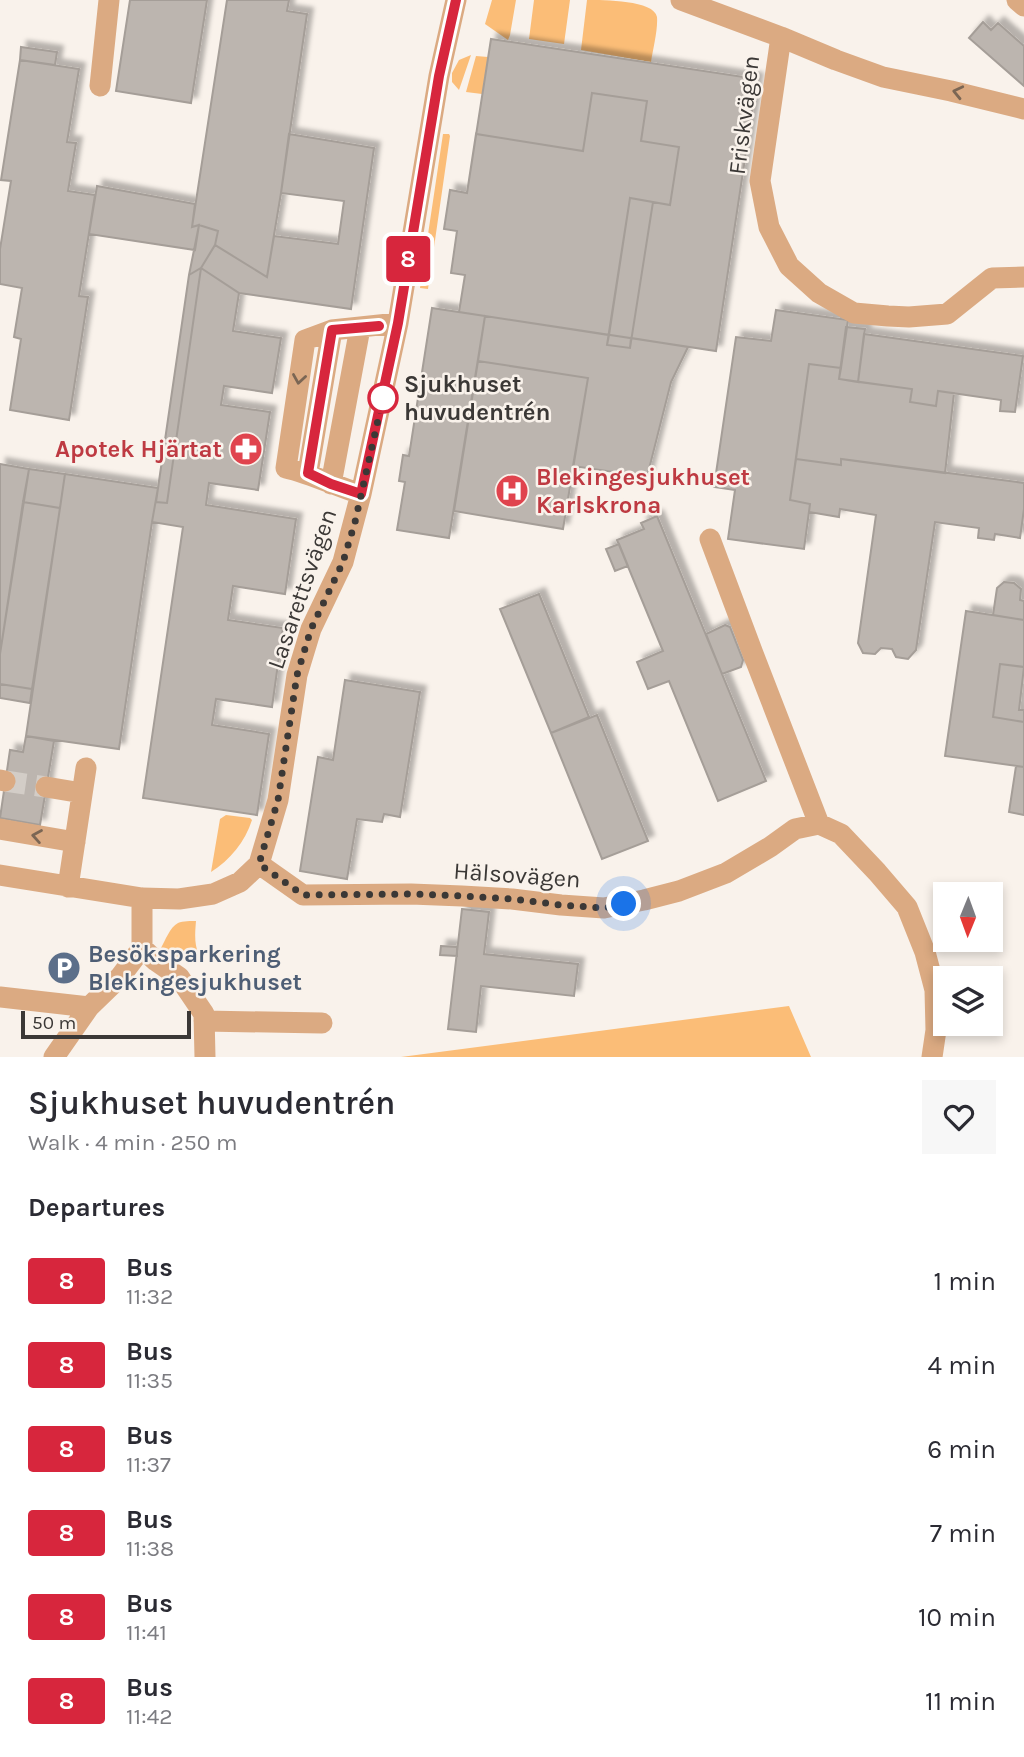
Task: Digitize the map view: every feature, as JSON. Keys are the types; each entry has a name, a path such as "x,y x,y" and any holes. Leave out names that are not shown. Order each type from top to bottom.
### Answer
{"street":[{"path":"100,86 109,0"},
{"name":"Lasarettsvägen","path":"259,864 278,800 297,675 311,629 343,562 361,494 398,323 439,76 456,0"},
{"path":"681,0 883,77 1024,109"},
{"path":"1017,0 1024,6"},
{"name":"Friskvägen","path":"781,37 760,181 769,227 789,267 818,293 853,313 909,317 947,314 992,278 1024,277"},
{"path":"361,494 308,473 332,330 398,323"},
{"path":"331,484 360,328"},
{"path":"710,539 819,824 842,834 907,907 925,952 935,990 936,1030 932,1057"},
{"path":"68,887 86,768"},
{"path":"46,787 82,793"},
{"name":"Hälsovägen","path":"259,864 303,895 462,896 604,908 667,894 726,873 771,847 795,829 819,824"},
{"path":"0,830 75,842"},
{"path":"0,875 142,898 179,899 213,894 240,882 259,864"},
{"path":"54,1057 89,1007 120,977 142,948 142,898"},
{"path":"142,948 178,977 204,1014 205,1057"},
{"path":"0,997 89,1007"},
{"path":"204,1021 322,1023"}],"shaded area":[{"path":"492,0 516,0 508,40 485,24"},
{"path":"534,0 570,0 564,44 529,39"},
{"path":"587,0 627,2 654,11 657,22 651,62 581,50"},
{"path":"471,55 459,90 452,82 452,73 459,60"},
{"path":"476,56 488,57 482,94 466,92"},
{"path":"443,134 450,136 428,289 420,288"},
{"path":"226,815 252,820 236,850 211,872 220,819"},
{"path":"196,921 195,934 199,956 181,959 162,951 161,948 175,925"},
{"path":"789,1006 811,1057 401,1057"}],"building":[{"path":"130,0 207,0 191,103 116,91"},
{"path":"227,0 289,0 287,11 307,14 267,277 215,245 218,231 199,225 192,227"},
{"path":"983,22 991,30 998,23 1024,46 1024,86 969,38"},
{"path":"491,39 757,79 716,351 459,312 465,275 451,273 457,231 444,229 450,190 467,193"},
{"path":"21,47 57,52 55,65 20,60"},
{"path":"20,60 79,69 67,142 76,143 68,191 95,195 79,296 88,297 69,420 10,410 21,339 14,337 22,288 0,284 0,249 11,181 1,180"},
{"path":"592,93 647,101 641,141 679,147 670,205 630,198 609,335 459,312 465,275 451,273 457,231 444,229 450,190 467,193 476,134 583,151"},
{"path":"289,134 374,148 351,309 239,293 201,268 215,245 267,277 274,236 338,244 344,201 281,193"},
{"path":"97,186 195,204 192,227 199,225 195,250 89,234"},
{"path":"630,198 653,202 630,348 607,345"},
{"path":"199,225 218,231 215,245 201,268 167,503 156,502 189,275"},
{"path":"201,268 239,293 233,331 281,338 272,393 224,386 221,405 270,412 258,490 209,483 206,505 296,519 285,594 233,586 228,620 283,628 272,707 216,699 212,725 269,734 257,815 143,798 183,527 152,522 189,275"},
{"path":"432,308 485,316 449,538 397,530 405,482 399,481 403,455 409,456"},
{"path":"776,310 848,320 841,368 809,364 790,500 810,504 804,549 728,539 735,490 714,487 736,337 771,341"},
{"path":"485,316 609,335 607,345 630,348 631,338 688,347 671,382 647,477 573,466 588,378 478,361"},
{"path":"846,327 865,329 858,382 839,379"},
{"path":"864,334 1023,356 1015,412 1000,411 1001,400 938,391 936,406 910,402 912,389 858,382"},
{"path":"478,361 588,378 563,529 454,511"},
{"path":"809,364 841,368 839,379 912,389 910,402 936,406 938,391 954,393 945,473 841,459 841,465 796,459"},
{"path":"796,459 841,465 841,459 1024,483 1020,538 995,534 994,540 978,538 979,528 935,522 916,650 908,659 896,657 892,649 881,648 875,654 863,653 858,643 876,515 840,509 839,517 809,512 810,504 790,500"},
{"path":"0,464 29,469 0,654"},
{"path":"29,469 65,474 60,508 23,502"},
{"path":"65,474 158,488 119,749 26,736"},
{"path":"23,502 60,508 32,689 0,684 0,654"},
{"path":"657,516 766,781 718,801 669,681 648,689 637,662 663,651 617,540 644,529 641,523"},
{"path":"619,544 628,566 615,571 606,549"},
{"path":"1004,582 1014,583 1021,589 1024,620 993,615 997,588"},
{"path":"539,594 589,717 551,733 500,609"},
{"path":"966,611 1024,620 1024,667 1000,664 993,717 1024,722 1024,767 945,756"},
{"path":"725,625 730,627 743,660 741,667 722,674 706,634"},
{"path":"1000,664 1024,667 1019,710 1024,710 1024,722 993,717"},
{"path":"345,680 420,692 400,817 384,814 382,822 357,819 347,879 300,871 318,757 333,760"},
{"path":"0,684 32,689 30,703 0,698"},
{"path":"597,715 648,841 602,859 551,733"},
{"path":"26,736 54,741 40,825 0,818 10,750 23,752"},
{"path":"1016,766 1024,767 1024,815 1009,812"},
{"path":"462,909 489,912 484,954 578,964 574,996 481,986 476,1032 448,1029"},
{"path":"441,946 457,947 457,956 440,955"}],"tunnel":[{"path":"5,781 46,787"}],"bus line":[{"name":"8","path":"379,326 332,330 308,473 361,494 398,323 439,76 456,0"}],"place":[{"name":"Sjukhuset huvudentrén","path":"383,398"},
{"name":"Apotek Hjärtat","path":"246,449"},
{"name":"Blekingesjukhuset Karlskrona","path":"512,491"},
{"name":"Besöksparkering Blekingesjukhuset","path":"64,968"}],"route":[{"path":"383,398 355,522 343,562 311,629 297,675 278,800 259,864 303,895 462,896 604,908 624,904"}]}
